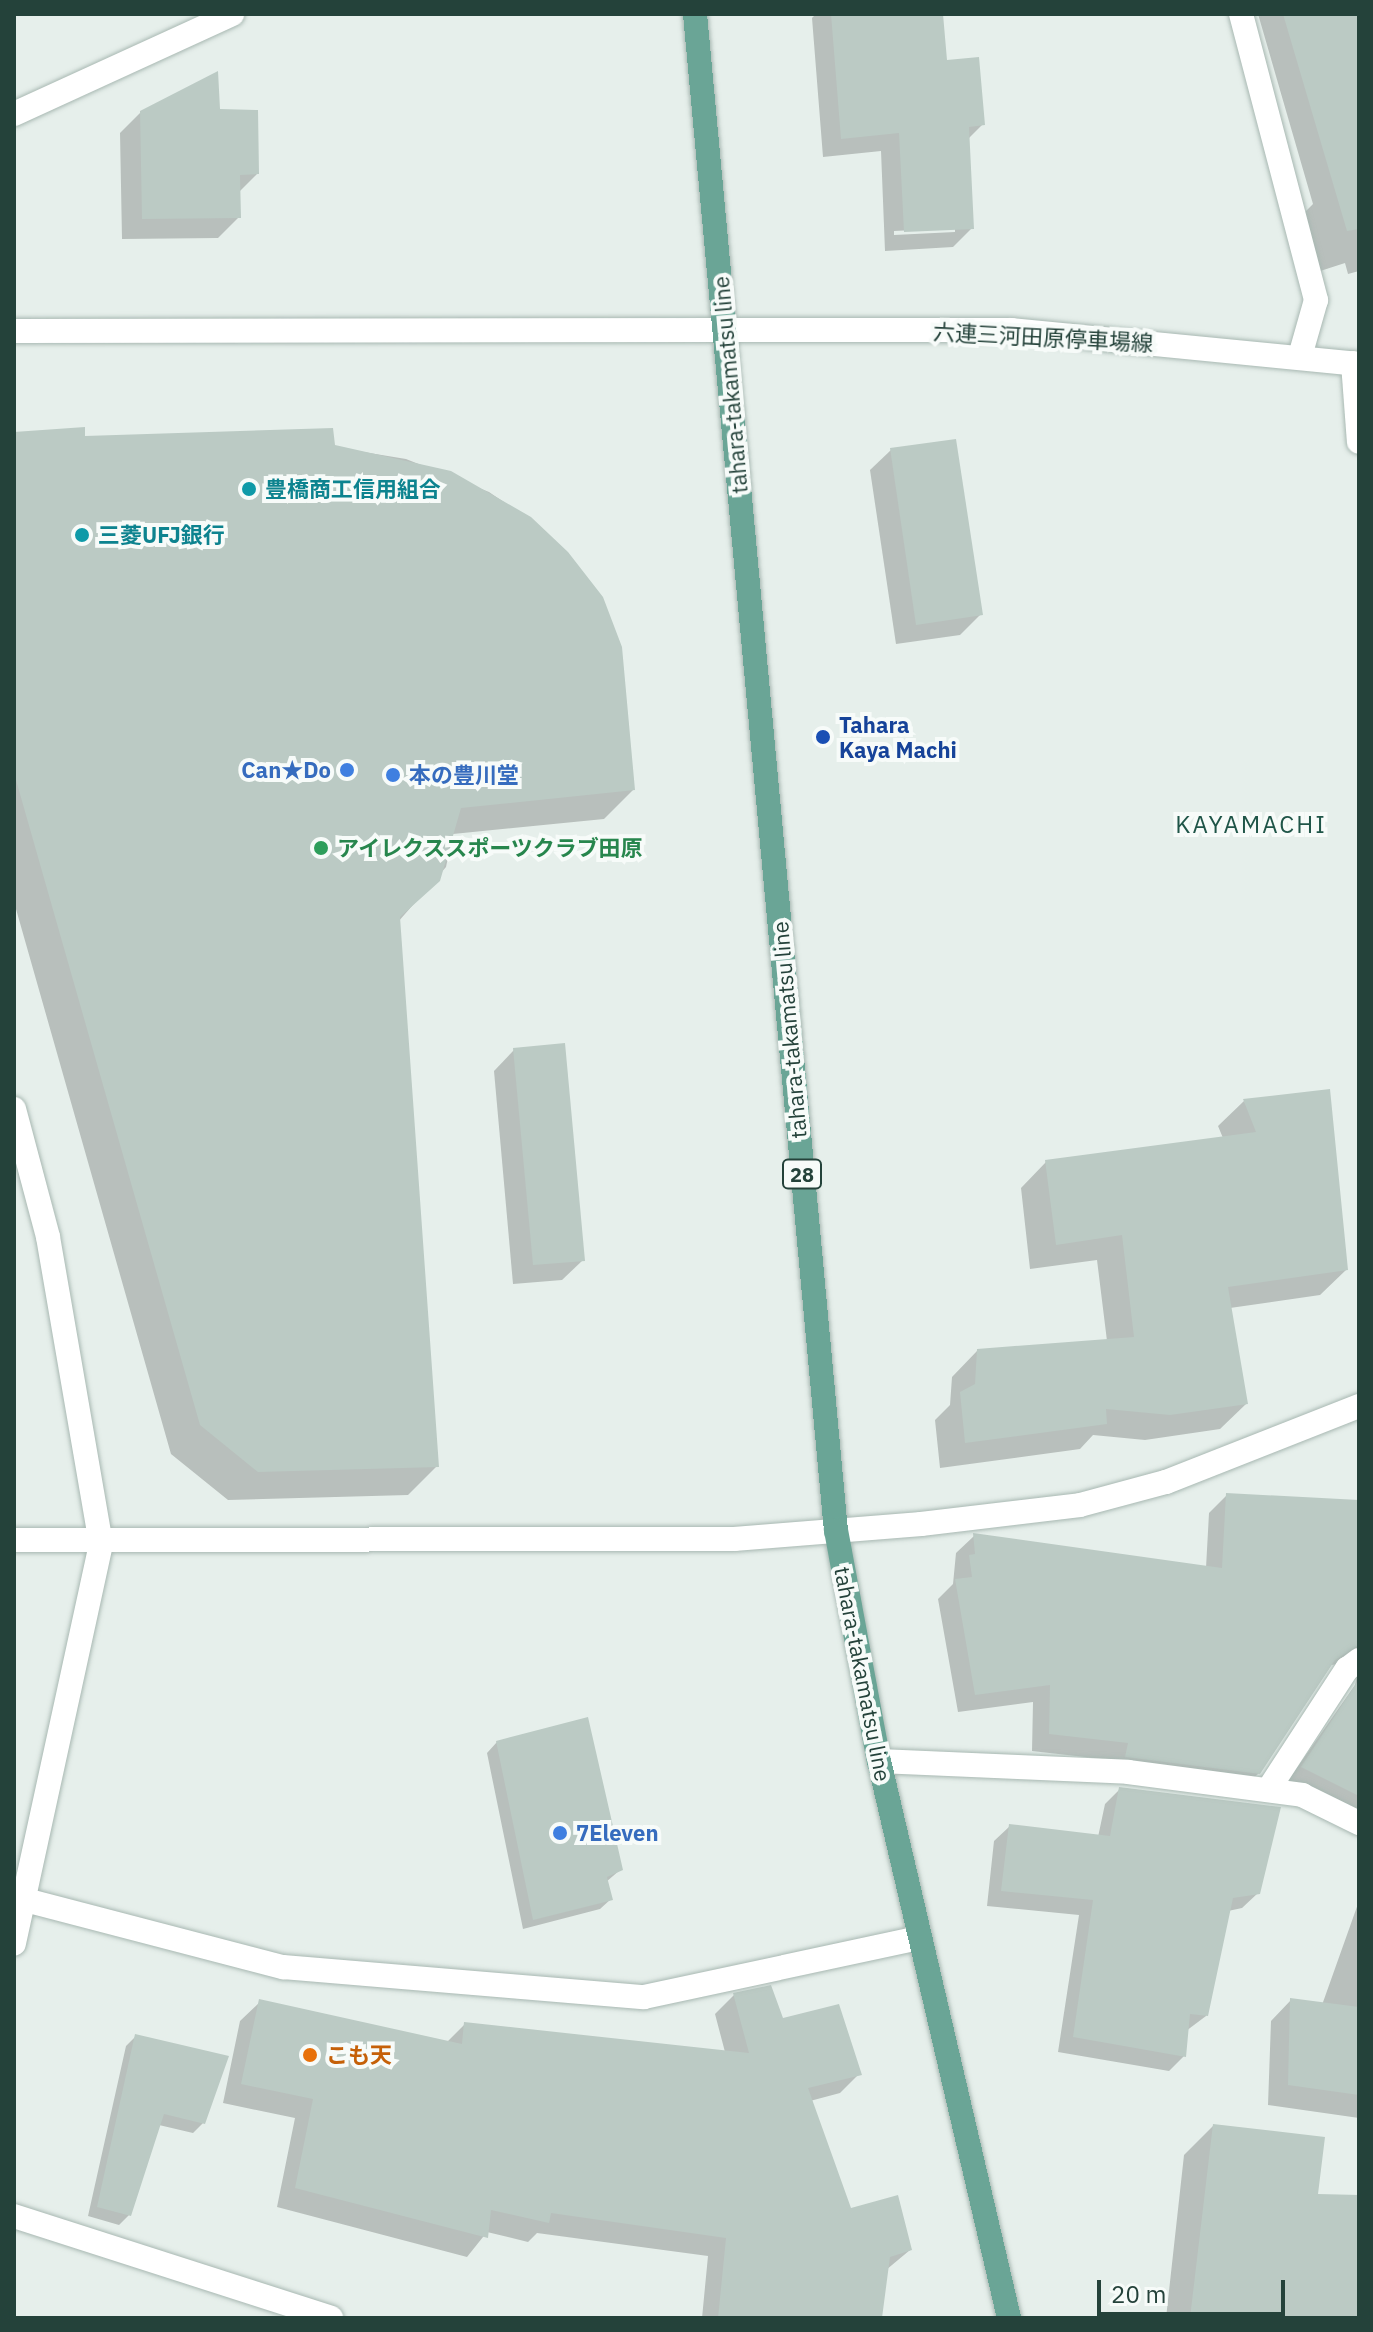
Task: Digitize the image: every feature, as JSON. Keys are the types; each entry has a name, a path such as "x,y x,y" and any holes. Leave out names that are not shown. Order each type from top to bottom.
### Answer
{"main road":[{"name":"tahara-takamatsu line","path":"695,14 727,330 836,1530 879,1761 1009,2318"}],"street":[{"path":"14,114 232,14"},
{"path":"1241,14 1316,300 1300,356"},
{"name":"六連三河田原停車場線","path":"14,331 1012,330 1300,356 1356,364"},
{"path":"1356,364 1359,442"},
{"path":"14,1109 48,1237 101,1544 14,1944"},
{"path":"14,1540 101,1544 734,1539 836,1530 1080,1505 1166,1482 1359,1406"},
{"path":"1268,1790 1347,1669 1359,1660"},
{"path":"879,1761 1128,1772 1268,1790 1302,1795 1359,1823"},
{"path":"25,1900 283,1967 644,1997 919,1938"},
{"path":"14,2216 331,2318"}],"building":[{"path":"831,14 943,14 947,60 979,57 985,125 969,127 974,229 904,232 899,133 841,139"},
{"path":"1283,14 1359,14 1359,229 1347,231"},
{"path":"218,71 220,109 258,110 259,174 240,175 241,218 142,219 140,111"},
{"path":"85,427 85,436 333,428 335,445 451,471 531,517 568,552 603,597 622,647 635,790 461,808 440,881 400,917 439,1467 258,1472 200,1425 14,773 14,432"},
{"path":"956,439 983,615 916,625 890,448"},
{"path":"565,1043 585,1261 533,1265 513,1048"},
{"path":"1330,1089 1348,1270 1228,1287 1248,1404 1170,1415 1106,1409 1107,1424 965,1443 960,1392 975,1384 977,1349 1134,1337 1122,1235 1056,1245 1045,1160 1256,1132 1243,1099"},
{"path":"1226,1493 1359,1500 1359,1645 1335,1660 1260,1774 1125,1757 1128,1743 1049,1734 1050,1685 975,1695 955,1579 972,1577 969,1555 975,1554 973,1533 1222,1568"},
{"path":"1359,1679 1359,1796 1301,1767"},
{"path":"588,1717 623,1870 607,1877 613,1900 533,1920 496,1741"},
{"path":"1119,1787 1281,1807 1260,1894 1233,1898 1208,2016 1190,2014 1186,2057 1073,2037 1093,1900 1001,1891 1009,1824 1110,1836"},
{"path":"771,1985 783,2018 839,2004 862,2075 808,2088 851,2208 898,2195 912,2250 890,2257 882,2318 718,2318 726,2238 551,2213 549,2223 491,2210 488,2238 295,2188 313,2099 241,2084 259,1999 462,2044 464,2022 749,2053 733,1993"},
{"path":"1290,1998 1359,2007 1359,2095 1288,2085"},
{"path":"135,2034 229,2056 205,2124 164,2114 131,2216 97,2207"},
{"path":"1213,2124 1325,2137 1318,2194 1359,2195 1359,2318 1190,2318"}],"place":[{"name":"豊橋商工信用組合","path":"249,489"},
{"name":"三菱UFJ銀行","path":"82,535"},
{"name":"Tahara Kaya Machi","path":"823,737"},
{"name":"Can★Do","path":"347,770"},
{"name":"本の豊川堂","path":"393,775"},
{"name":"アイレクススポーツクラブ田原","path":"321,848"},
{"name":"7Eleven","path":"560,1833"},
{"name":"こも天","path":"310,2055"}],"district":[{"name":"KAYAMACHI","path":"1251,825"}]}
